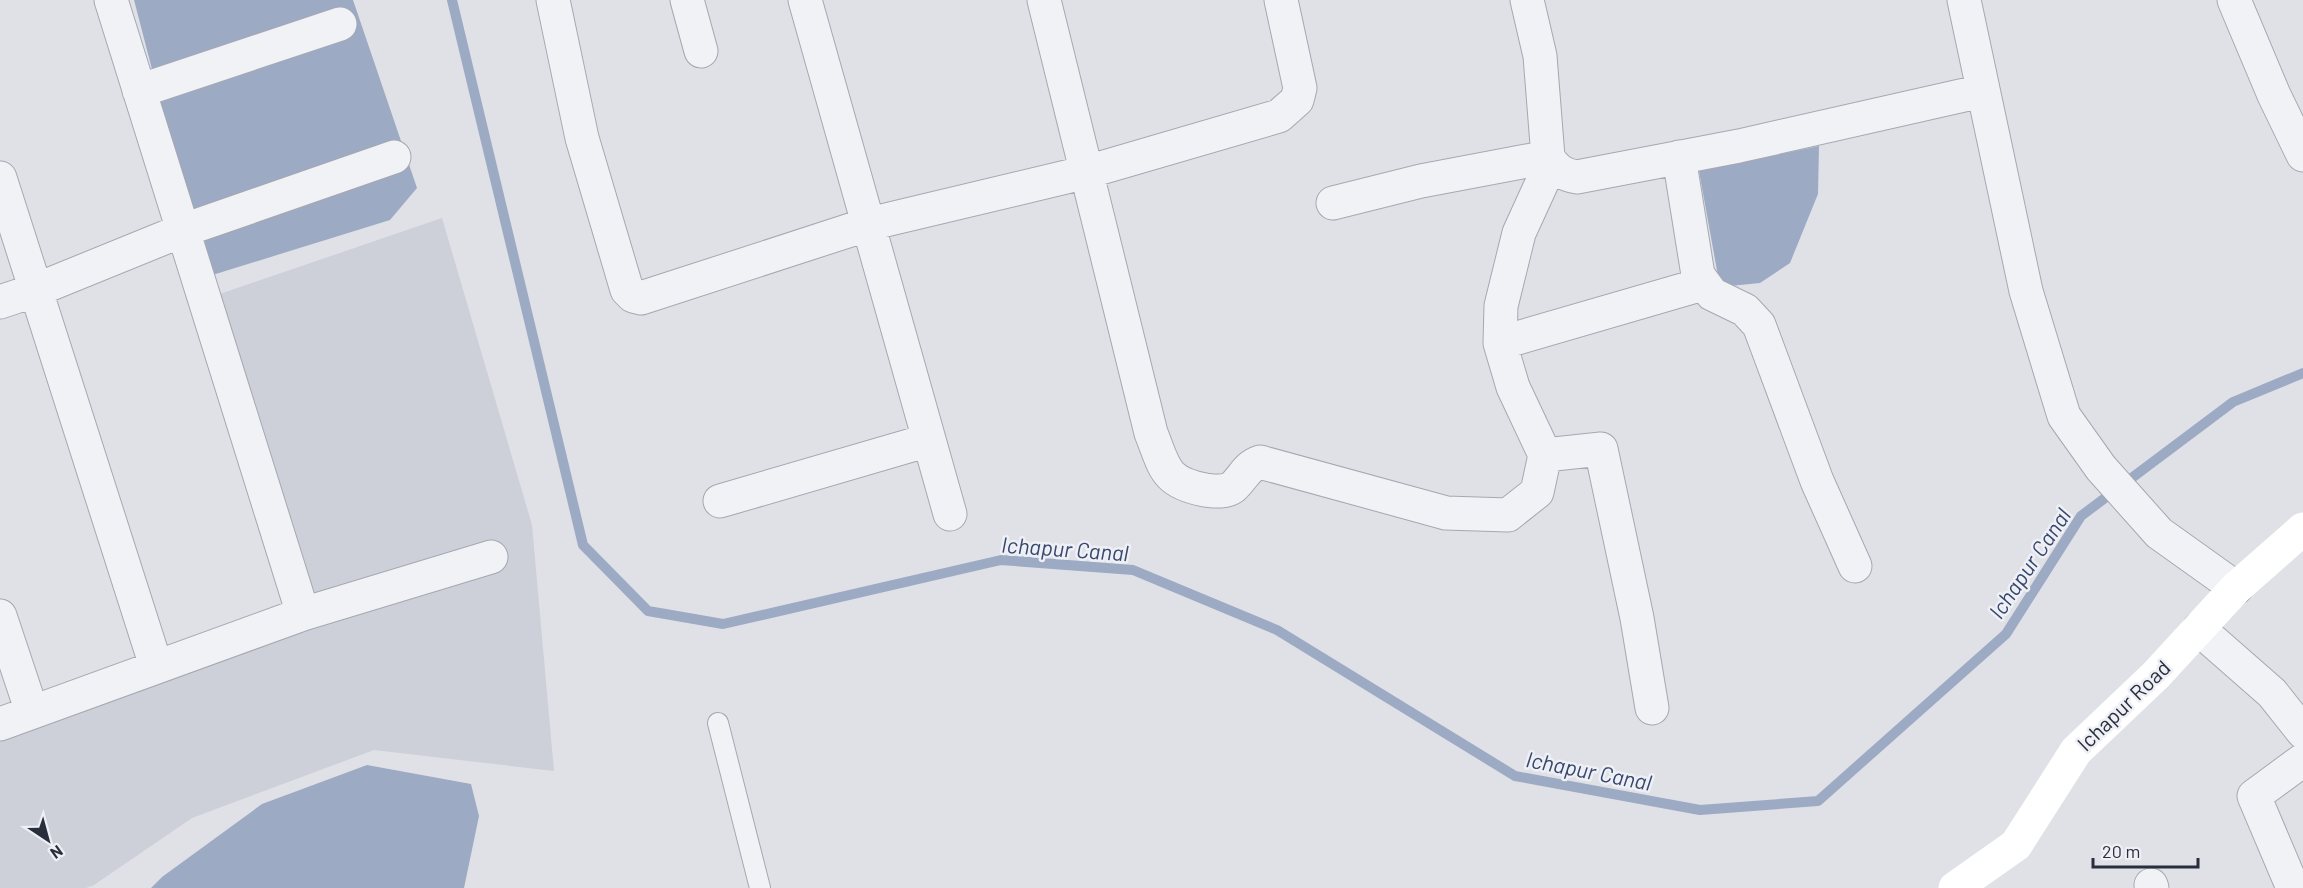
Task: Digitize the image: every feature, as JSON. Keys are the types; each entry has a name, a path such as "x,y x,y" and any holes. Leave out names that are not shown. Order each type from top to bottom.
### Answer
{"street":[{"path":"111,0 303,614"},
{"path":"553,0 582,138 627,290 633,296 641,298 869,224 1088,171 1279,116 1297,100 1300,88 1281,0"},
{"path":"687,0 701,51"},
{"path":"805,0 950,514"},
{"path":"1044,0 1151,433 1166,470 1174,480 1185,486 1220,491 1232,487 1249,468 1260,462 1446,513 1508,515 1537,492 1545,455 1513,387 1500,343 1501,306 1519,233 1550,160 1540,56 1527,0"},
{"path":"1964,0 2026,291 2064,416 2101,468 2159,532 2236,588"},
{"path":"2234,0 2274,95 2303,155"},
{"path":"139,91 340,24"},
{"path":"1550,160 1566,175 1577,177 1982,91"},
{"path":"0,302 36,290 182,231 394,157"},
{"path":"1679,157 1698,275 1712,294 1744,310 1760,326 1817,481 1855,566"},
{"path":"1333,203 1421,182 1550,160"},
{"path":"0,178 156,666"},
{"path":"1500,343 1703,284"},
{"path":"720,501 929,440"},
{"path":"1545,455 1601,449 1637,618 1652,708"},
{"name":"Ichapur Road","path":"1961,886 2016,844 2076,751 2156,675 2236,588 2303,529"},
{"path":"0,724 303,614 490,557"},
{"path":"0,616 32,712"},
{"path":"2199,629 2272,693 2303,732"},
{"path":"2293,888 2254,796 2303,760"}],"lane":[{"path":"718,723 760,888"}],"shaded area":[{"path":"442,218 532,525 554,771 374,750 192,818 94,885 86,888 0,888 0,734 314,617 211,297"}],"water":[{"path":"134,0 353,0 417,188 390,220 206,277"},
{"path":"1819,146 1818,194 1790,263 1760,283 1720,287 1699,171"},
{"path":"367,765 471,784 479,816 464,888 151,888 162,877 262,804"}],"waterway":[{"name":"Ichapur Canal","path":"452,0 583,545 648,611 723,624 1001,560 1133,570 1277,630 1515,776 1700,810 1818,801 2006,634 2081,516 2233,402 2303,373"}]}
